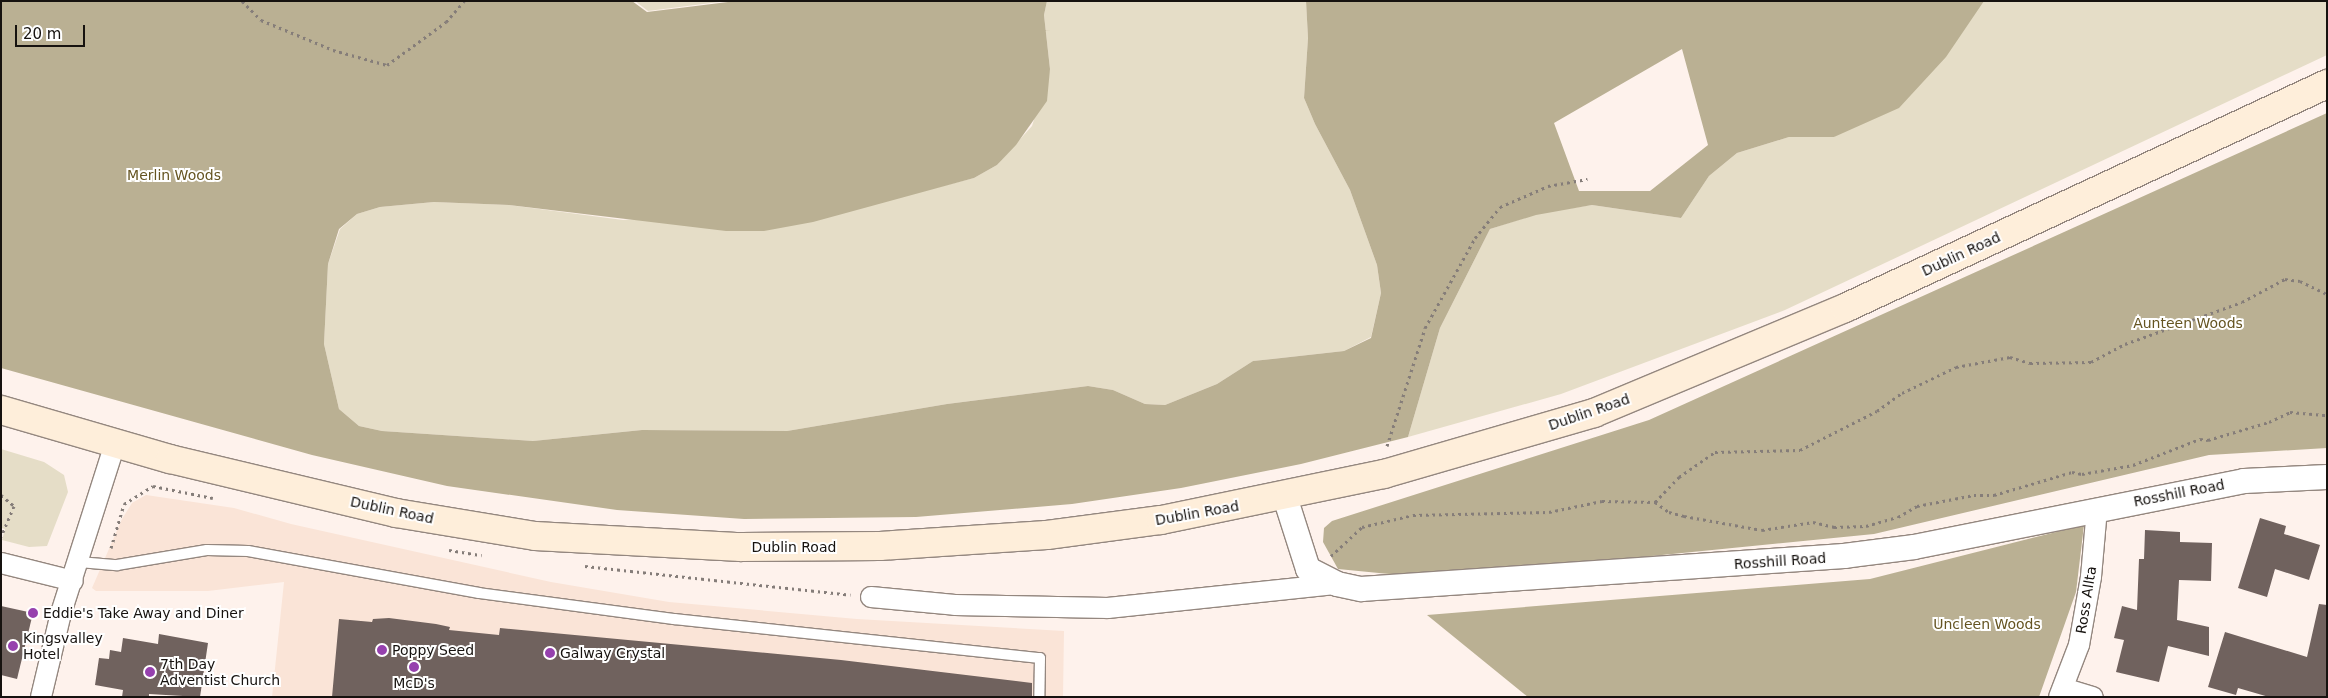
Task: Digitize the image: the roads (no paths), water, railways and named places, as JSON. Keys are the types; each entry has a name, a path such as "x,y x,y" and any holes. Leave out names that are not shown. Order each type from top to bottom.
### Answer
{"main road":[{"name":"Dublin Road","path":"1,410 115,444 396,513 535,536 741,547 880,546 1047,535 1161,520 1285,497 1384,474 1594,414 1845,308 2327,84"}],"street":[{"path":"40,697 47,659 115,444"},
{"name":"Rosshill Road","path":"1285,497 1308,569 1337,584 1361,589 1844,556 1940,542 2097,508 2244,481 2327,477"},
{"name":"Ross Allta","path":"2093,697 2061,692 2079,645 2091,577 2097,508"},
{"path":"1,563 73,581"},
{"path":"870,597 955,605 1108,608 1337,584"}],"lane":[{"path":"79,562 105,565 207,550 248,551 488,595 674,619 1040,658 1039,697"}],"place":[{"name":"Eddie's Take Away and Diner","path":"33,613"},
{"name":"Kingsvalley Hotel","path":"13,646"},
{"name":"Poppy Seed","path":"382,650"},
{"name":"Galway Crystal","path":"550,653"},
{"name":"McD's","path":"414,667"},
{"name":"7th Day Adventist Church","path":"150,672"}],"park label":[{"name":"Merlin Woods","path":"174,175"},
{"name":"Aunteen Woods","path":"2188,323"},
{"name":"Uncleen Woods","path":"1987,624"}]}
